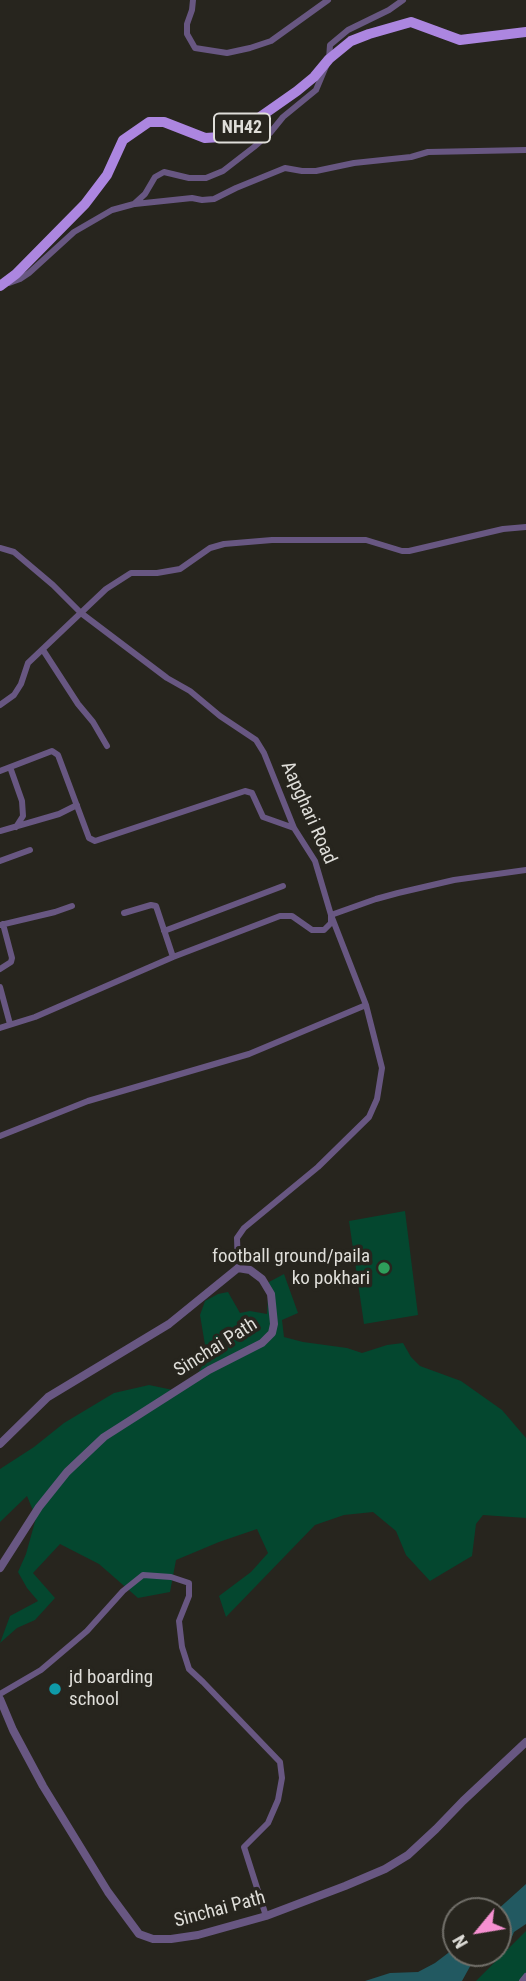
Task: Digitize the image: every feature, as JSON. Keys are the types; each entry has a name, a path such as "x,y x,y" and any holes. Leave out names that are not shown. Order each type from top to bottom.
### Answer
{"main road":[{"name":"NH42","path":"0,286 16,274 85,204 107,175 123,141 149,122 164,122 205,138 221,137 250,124 297,91 351,41 411,22 460,40 526,32"}],"street":[{"path":"194,0 187,34 195,48 227,53 271,41 328,0"},
{"path":"134,204 145,194 155,177 164,172 189,178 206,178 223,171 262,140 282,117 316,90 329,59 331,46 348,30 403,0"},
{"path":"0,286 20,279 74,232 112,210 134,204 192,198 214,199 285,169 316,170 411,157 428,152 526,150"},
{"path":"0,705 13,695 21,684 28,663 115,582 131,573 157,573 180,569 210,548 224,544 272,540 366,540 409,551 503,529 526,527"},
{"name":"Aapghari Road","path":"0,548 14,552 81,613 256,740 264,753 294,828 315,861 331,915 366,1005 382,1068 377,1099 369,1117 302,1182 244,1228 237,1238 238,1268"},
{"path":"43,650 107,746"},
{"path":"0,771 52,751 58,755 89,838 95,841 245,791 252,793 263,817 294,828"},
{"path":"10,767 22,801 23,816 16,827"},
{"path":"0,831 59,814 77,805"},
{"path":"0,861 30,850"},
{"path":"0,1028 35,1017 173,957 280,916 292,916 312,930 324,930 331,923 331,915 376,899 454,880 526,870"},
{"path":"164,931 283,886"},
{"path":"124,913 156,905 173,957"},
{"path":"0,969 12,962 1,924 72,906"},
{"path":"0,987 10,1024"},
{"path":"0,1136 88,1101 249,1054 366,1005"},
{"path":"0,1444 48,1396 169,1324 238,1268"},
{"name":"Sinchai Path","path":"0,1568 39,1507 67,1472 104,1437 209,1370 262,1343 272,1332 274,1324 271,1294 262,1279 250,1270 238,1268"},
{"path":"0,1697 41,1670 87,1631 123,1591 143,1575 171,1577 189,1583 189,1596 178,1621 189,1669 280,1762 282,1778 278,1800 268,1823 244,1847 266,1916"},
{"name":"Sinchai Path","path":"0,1697 13,1730 43,1786 108,1892 139,1934 153,1939 198,1935 266,1916 385,1869 408,1855 526,1742"},
{"path":"522,1981 526,1976"}],"green space":[{"name":"football ground/paila ko pokhari","path":"405,1211 418,1315 364,1324 349,1221"},
{"path":"284,1274 298,1313 282,1320 284,1337 362,1353 403,1343 420,1366 461,1381 502,1410 526,1438 526,1518 483,1515 476,1524 472,1556 430,1581 406,1555 396,1531 373,1512 344,1515 315,1525 226,1617 219,1596 251,1572 268,1553 257,1529 176,1560 170,1592 138,1598 99,1564 60,1544 33,1573 55,1598 35,1620 17,1628 0,1643 10,1616 38,1601 18,1572 36,1518 27,1496 0,1522 0,1469 64,1423 114,1393 149,1385 173,1390 196,1377 207,1357 200,1315 205,1301 228,1292 240,1313 250,1311 267,1314 269,1282"},
{"path":"526,1931 526,1981 476,1981 490,1967 512,1967 512,1945"}],"water":[{"path":"526,1884 526,1924 514,1932 512,1937 512,1897"},
{"path":"442,1958 442,1967 470,1967 462,1981 365,1981 390,1973 418,1972"}],"place":[{"name":"football ground/paila ko pokhari","path":"384,1268"},
{"name":"jd boarding school","path":"55,1689"}]}
